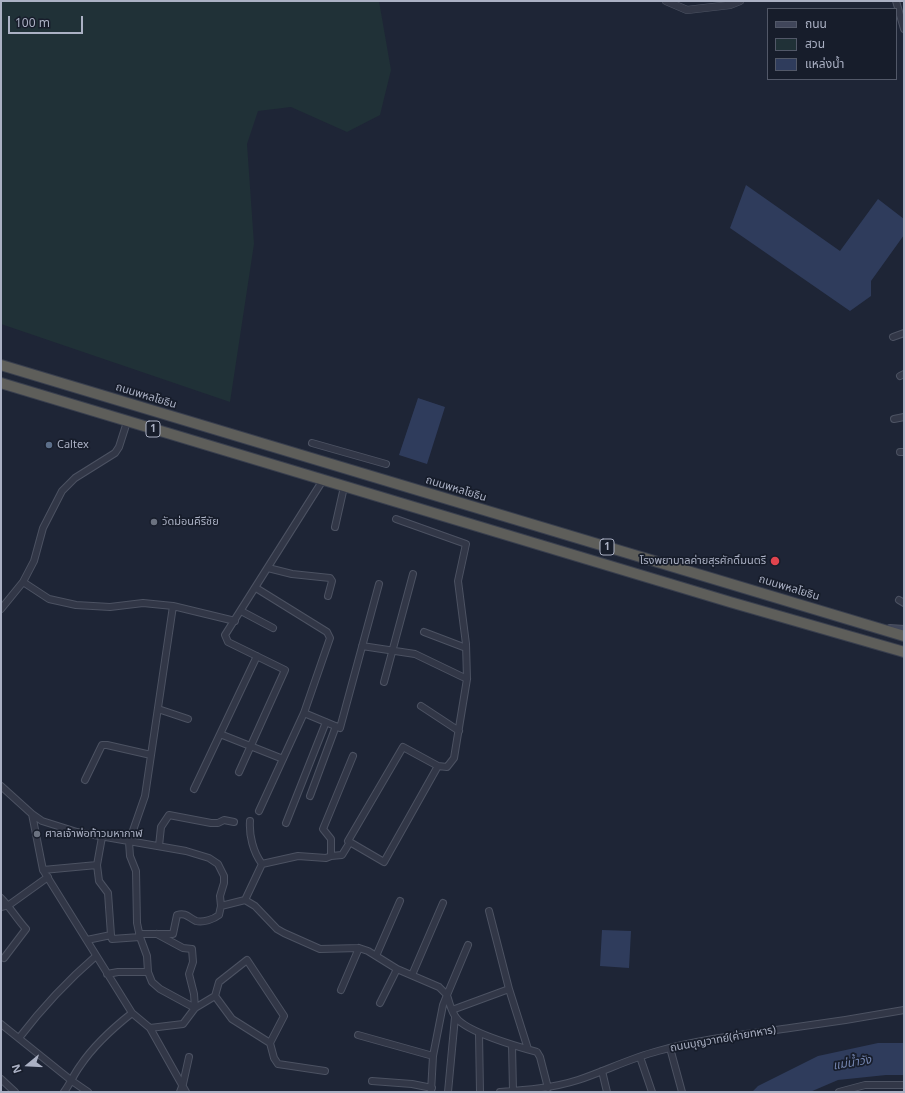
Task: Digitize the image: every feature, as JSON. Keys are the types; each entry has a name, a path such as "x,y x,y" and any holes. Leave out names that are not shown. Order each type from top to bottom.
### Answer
{"highway":[{"name":"ถนนพหลโยธิน","path":"1,365 904,636"},
{"name":"1","path":"1,384 904,652"},
{"path":"304,474 310,457"}],"main road":[{"name":"1","path":"871,627 904,630"}],"street":[{"path":"666,1 687,10 730,5 740,1"},
{"path":"896,1 904,29"},
{"path":"893,337 904,333"},
{"path":"894,419 904,417"},
{"path":"1,609 23,582 34,561 44,528 62,491 75,478 115,453 119,447 127,422"},
{"path":"312,443 386,464"},
{"path":"239,772 285,670 228,642 225,635 323,480"},
{"path":"335,527 344,487"},
{"path":"262,864 298,856 326,858 342,855 350,842 348,841 403,748 438,766 447,767 454,758 467,679 466,648 458,581 466,544 396,519"},
{"path":"268,568 292,574 330,578 332,581 328,596"},
{"path":"384,682 413,574"},
{"path":"23,582 49,599 76,605 110,607 142,602 173,606 235,621"},
{"path":"304,713 340,728 379,584"},
{"path":"256,588 327,632 330,639 304,713 259,810"},
{"path":"173,606 145,796 129,842 130,856 136,871 137,923 139,936 147,956 148,972 152,982 160,989 195,1008"},
{"path":"241,611 273,628"},
{"path":"424,632 466,648"},
{"path":"362,646 414,654 467,679"},
{"path":"194,789 257,656"},
{"path":"420,706 459,731"},
{"path":"158,708 188,719"},
{"path":"286,823 326,722"},
{"path":"310,796 336,726"},
{"path":"220,734 283,759"},
{"path":"85,780 102,745 151,755"},
{"path":"331,856 331,839 323,829 353,756"},
{"path":"350,842 384,862 438,766"},
{"path":"1,786 32,814 42,821 52,825 102,837 186,851 209,858 218,864 224,876 224,883 220,896 221,906 219,915 208,920 198,921 181,914 177,915 174,934 157,934 112,939 108,892 99,881 97,865 102,837"},
{"path":"32,814 43,870 132,1013 150,1028 183,1084 186,1092"},
{"path":"159,846 161,827 169,815 211,823 218,823 224,820 234,822"},
{"path":"250,821 250,832 256,853 262,864"},
{"path":"245,900 262,864"},
{"path":"43,870 97,865"},
{"path":"1,907 9,906 48,877"},
{"path":"1,898 9,906 14,915 26,929 4,958"},
{"path":"221,906 245,900 255,906 277,929 316,948 359,948 368,951 397,969 439,987 447,995 455,1017 448,1092"},
{"path":"376,956 400,901"},
{"path":"412,975 443,903"},
{"path":"489,911 509,989 528,1049"},
{"path":"87,940 111,934"},
{"path":"157,934 183,948 192,949 193,962 189,974 194,994 195,1008"},
{"path":"372,1081 412,1084 432,1090 433,1056 443,1005 468,945"},
{"path":"341,990 359,948"},
{"path":"19,1038 47,1003 96,956"},
{"path":"150,1028 183,1024 195,1008 215,996 219,982 248,960 284,1016 270,1043 274,1058 278,1064 325,1071"},
{"path":"380,1003 397,969"},
{"path":"107,974 148,972"},
{"path":"452,1010 509,989"},
{"path":"215,996 232,1019 270,1043"},
{"name":"ถนนบุญวาทย์(ค่ายทหาร)","path":"500,1092 548,1088 558,1089 640,1057 670,1048 746,1034 838,1022 904,1010"},
{"path":"64,1092 80,1066 112,1028 132,1013"},
{"path":"455,1017 479,1033 539,1054 548,1088"},
{"path":"1,1024 88,1092"},
{"path":"479,1033 480,1092"},
{"path":"358,1035 433,1056"},
{"path":"512,1045 513,1091"},
{"path":"670,1048 682,1092"},
{"path":"180,1092 189,1057"},
{"path":"640,1057 652,1092"},
{"path":"602,1071 607,1092"},
{"path":"1,1078 15,1092"},
{"path":"839,1092 865,1085 904,1085"}],"green space":[{"path":"1,1 379,1 391,70 380,115 347,132 291,107 258,111 247,144 254,244 230,402 1,324"}],"water":[{"path":"746,185 840,251 878,199 904,219 904,235 871,281 871,296 850,311 730,228"},
{"path":"418,398 445,407 427,464 399,455"},
{"path":"602,930 631,931 629,968 600,966"},
{"name":"แม่น้ำวัง","path":"878,1043 904,1043 904,1075 886,1075 838,1080 810,1092 752,1092 758,1086 818,1056"}],"place":[{"name":"Caltex","path":"49,445"},
{"name":"วัดม่อนคีรีชัย","path":"154,522"},
{"name":"โรงพยาบาลค่ายสุรศักดิ์มนตรี","path":"775,561"},
{"name":"ศาลเจ้าพ่อท้าวมหากาฬ","path":"37,834"}]}
